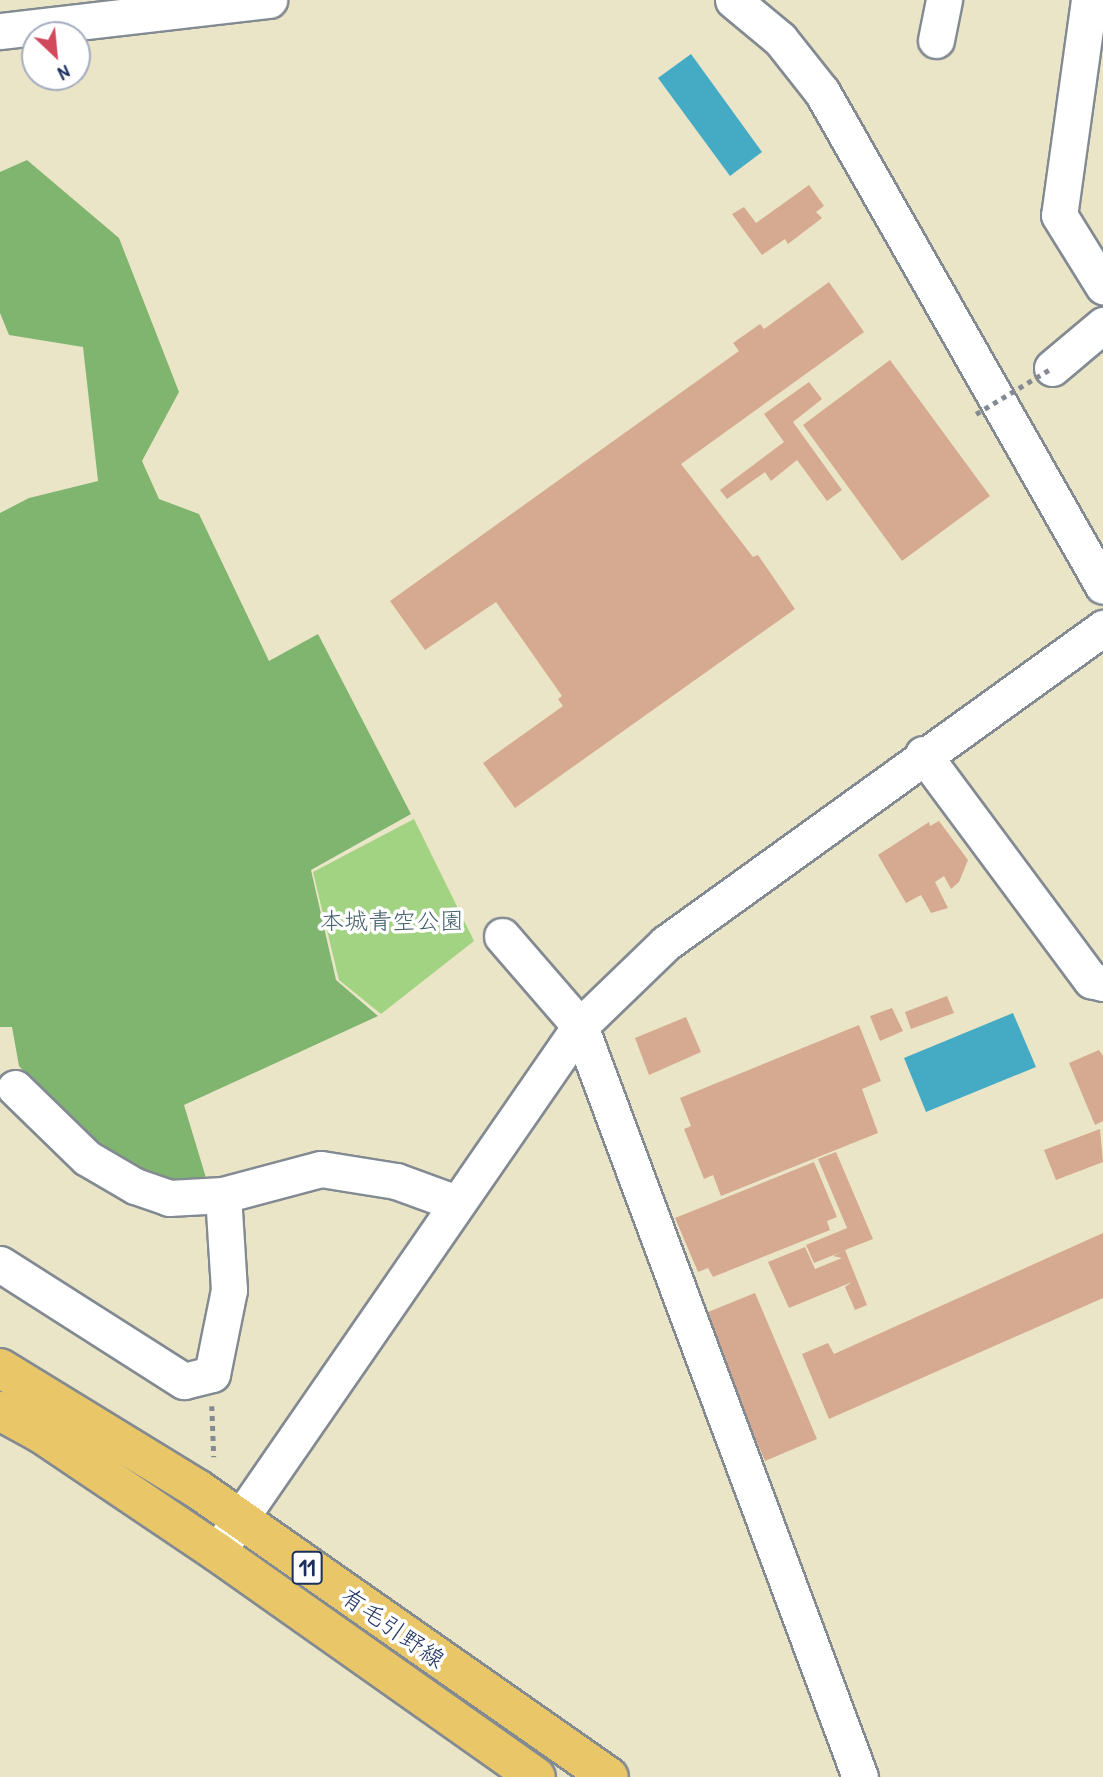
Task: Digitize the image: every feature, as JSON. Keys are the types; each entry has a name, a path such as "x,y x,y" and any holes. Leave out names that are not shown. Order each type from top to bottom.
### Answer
{"main road":[{"name":"有毛引野線","path":"0,1368 198,1490 238,1521 609,1777"},
{"name":"有毛引野線","path":"0,1411 42,1434 217,1552 536,1777"}],"street":[{"path":"0,31 104,9 269,0"},
{"path":"733,0 780,39 822,92 1103,586"},
{"path":"936,40 944,0"},
{"path":"1089,0 1059,215 1103,286"},
{"path":"1079,75 1103,100"},
{"path":"1052,368 1103,325"},
{"path":"217,1552 580,1026 666,943 923,754 1103,628"},
{"path":"923,754 1091,980 1103,983"},
{"path":"502,936 580,1026 860,1777"},
{"path":"15,1088 87,1158 135,1186 169,1198 223,1195 321,1168 396,1181 456,1203"},
{"path":"0,1264 184,1381 212,1374 229,1290 223,1195"}],"path":[{"path":"976,414 1052,368"},
{"path":"212,1374 214,1461"}],"green space":[{"path":"27,160 119,238 179,392 142,461 159,499 199,514 269,661 318,634 411,814 311,870 336,980 378,1016 184,1105 207,1181 165,1179 122,1162 79,1134 19,1066 12,1027 0,1027 0,513 29,498 98,481 83,347 9,335 0,313 0,172"},
{"name":"本城青空公園","path":"414,819 474,941 381,1014 339,980 313,872"}],"water":[{"path":"691,54 762,152 730,176 658,78"},
{"path":"1013,1013 1036,1067 926,1112 904,1058"}],"building":[{"path":"809,185 824,206 816,212 822,218 788,244 785,239 762,255 732,214 744,207 756,223"},
{"path":"829,282 864,332 681,464 753,557 758,555 795,609 515,808 483,763 563,706 558,699 562,696 496,602 425,650 390,601 739,351 733,343 760,324 764,329"},
{"path":"890,360 990,496 902,561 803,425"},
{"path":"809,382 822,399 793,422 842,490 827,501 797,460 771,481 765,472 727,499 720,490 784,442 764,414"},
{"path":"939,821 968,860 959,882 951,889 944,876 935,882 948,908 931,913 921,895 906,903 878,855 929,822 930,826"},
{"path":"947,996 954,1013 911,1029 905,1012"},
{"path":"892,1008 903,1031 880,1041 870,1016"},
{"path":"686,1017 701,1052 649,1075 635,1038"},
{"path":"859,1025 881,1081 862,1089 878,1133 721,1196 713,1175 704,1179 684,1129 691,1126 680,1098"},
{"path":"1099,1050 1103,1056 1103,1121 1095,1125 1069,1063"},
{"path":"1100,1129 1103,1162 1056,1180 1044,1150"},
{"path":"836,1152 873,1239 845,1250 867,1305 855,1310 845,1287 852,1282 789,1308 768,1262 805,1247 815,1269 842,1258 833,1256 841,1252 814,1263 806,1245 847,1228 818,1159"},
{"path":"814,1162 837,1217 827,1221 830,1230 713,1277 708,1268 698,1272 675,1218"},
{"path":"1103,1233 1103,1298 829,1419 802,1354 828,1343 834,1354"},
{"path":"755,1293 817,1439 765,1461 722,1360 698,1316"}]}
